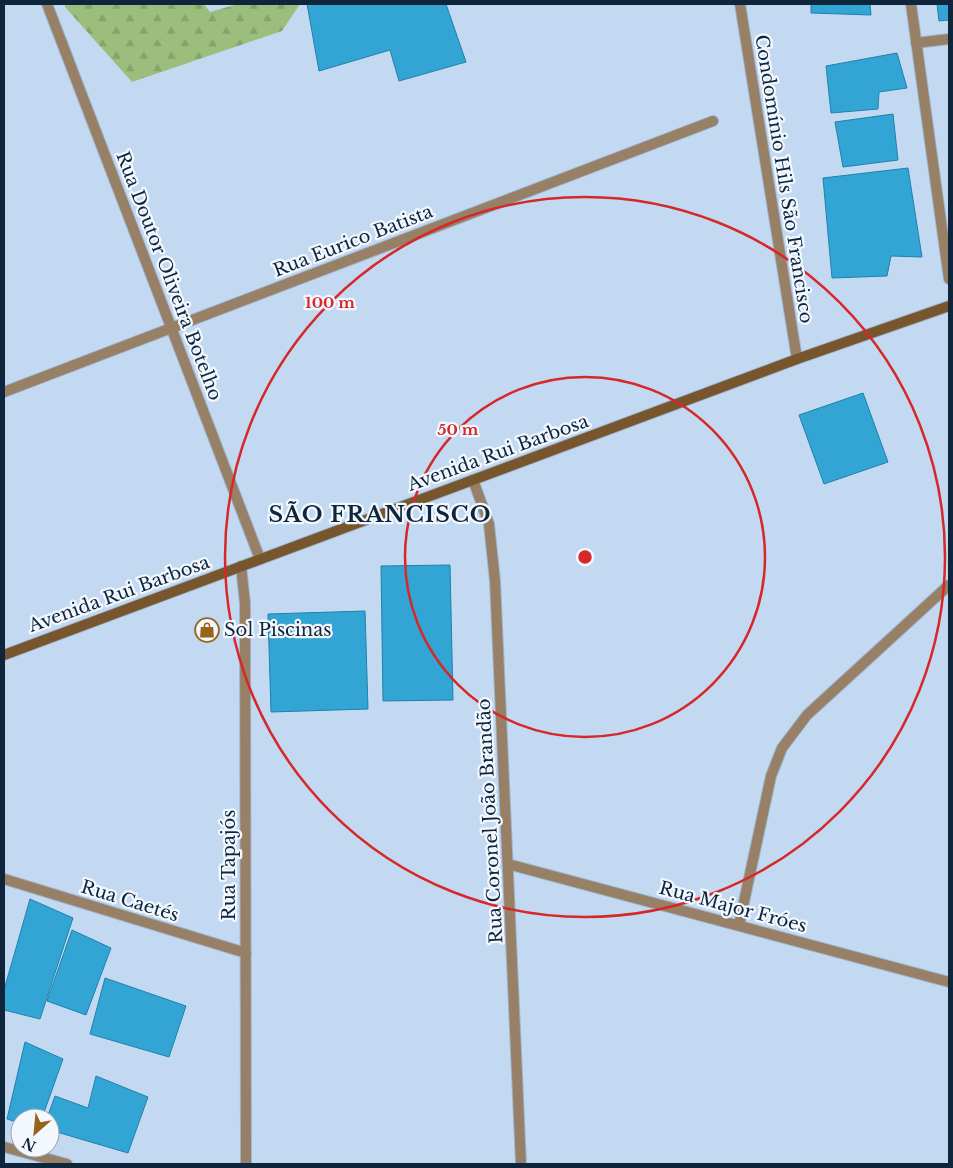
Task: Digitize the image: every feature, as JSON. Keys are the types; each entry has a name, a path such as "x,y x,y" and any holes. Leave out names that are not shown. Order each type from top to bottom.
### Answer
{"main road":[{"name":"Avenida Rui Barbosa","path":"4,655 797,360 949,306"}],"street":[{"name":"Rua Doutor Oliveira Botelho","path":"47,4 260,559"},
{"name":"Condomínio Hils São Francisco","path":"740,4 797,360"},
{"path":"912,4 949,279"},
{"path":"916,43 949,39"},
{"name":"Rua Eurico Batista","path":"4,392 713,121"},
{"name":"Rua Coronel João Brandão","path":"473,480 488,524 495,581 521,1164"},
{"name":"Rua Tapajós","path":"241,566 245,603 246,1164"},
{"path":"739,926 771,776 782,748 807,715 949,585"},
{"name":"Rua Major Fróes","path":"508,864 949,982"},
{"name":"Rua Caetés","path":"4,879 246,953"},
{"path":"4,1147 67,1164"}],"green space":[{"path":"65,4 204,4 210,12 238,4 300,4 282,31 132,82 65,7"}],"building":[{"path":"307,4 446,4 466,62 399,81 390,50 319,71"},
{"path":"811,4 870,4 871,15 811,13"},
{"path":"937,4 949,4 949,20 939,21"},
{"path":"897,53 907,88 879,92 878,109 831,113 826,66"},
{"path":"893,114 898,160 843,167 835,122"},
{"path":"908,168 922,257 891,256 887,276 832,278 823,178"},
{"path":"863,393 888,462 824,484 799,415"},
{"path":"450,565 453,700 383,701 381,566"},
{"path":"365,611 368,709 271,712 268,614"},
{"path":"30,899 73,918 40,1019 4,1010 4,990"},
{"path":"72,930 111,948 86,1015 47,1001"},
{"path":"105,978 186,1006 169,1057 90,1034"},
{"path":"25,1042 63,1059 46,1108 10,1108 10,1120 7,1119"},
{"path":"96,1076 148,1097 128,1153 60,1133 60,1108 51,1108 55,1096 88,1108"}],"place":[{"name":"Sol Piscinas","path":"207,630"}],"district":[{"name":"SÃO FRANCISCO","path":"380,514"}]}
